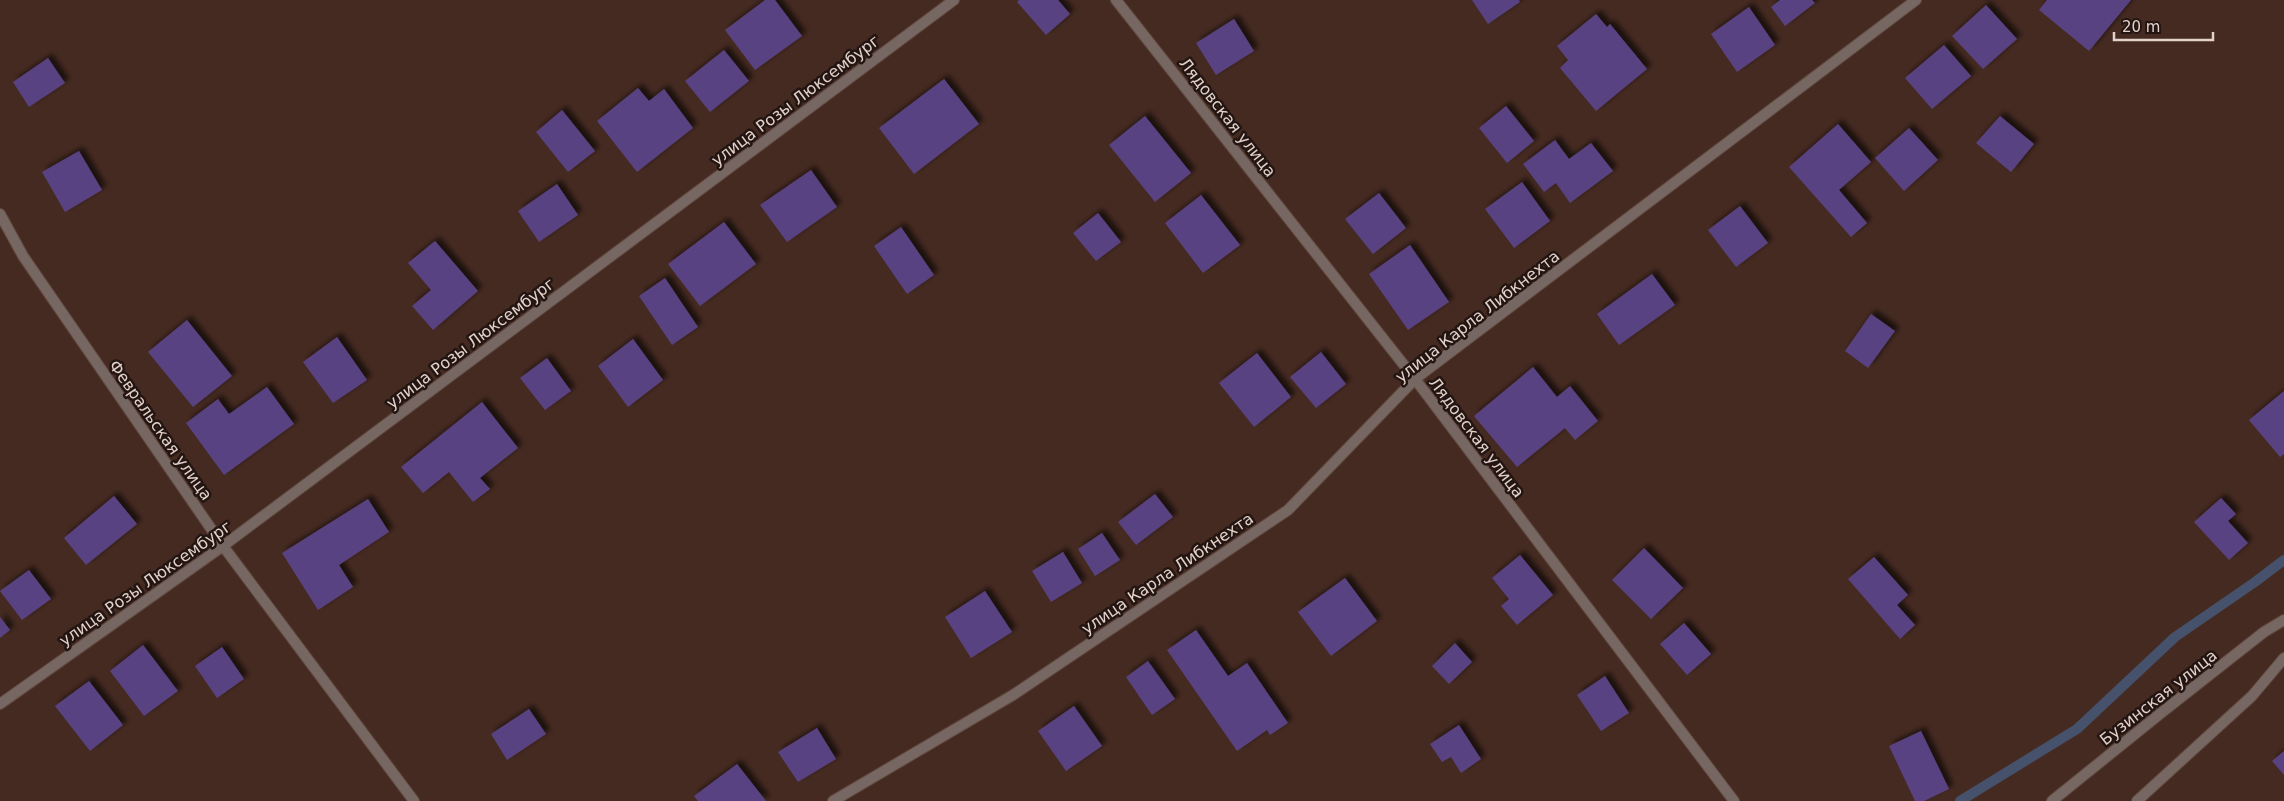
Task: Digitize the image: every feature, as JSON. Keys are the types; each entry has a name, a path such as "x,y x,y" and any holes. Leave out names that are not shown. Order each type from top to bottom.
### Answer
{"street":[{"name":"улица Розы Люксембург","path":"0,704 223,546 954,0"},
{"name":"Лядовская улица","path":"1116,0 1415,380 1734,801"},
{"name":"улица Карла Либкнехта","path":"833,801 1013,695 1288,510 1415,380 1916,0"},
{"name":"Февральская улица","path":"0,214 23,256 223,546 414,801"},
{"name":"Бузинская улица","path":"2052,801 2264,632 2284,620"},
{"path":"2137,801 2252,696 2284,658"}],"building":[{"path":"765,0 775,0 802,36 755,70 725,30"},
{"path":"1019,0 1058,0 1070,14 1046,35 1017,2"},
{"path":"1472,0 1519,0 1520,2 1488,24"},
{"path":"1780,0 1812,0 1815,3 1785,26 1771,7"},
{"path":"2047,0 2131,0 2089,51 2039,10"},
{"path":"1986,5 2017,39 1983,69 1952,36"},
{"path":"1749,7 1775,45 1737,72 1711,34"},
{"path":"1596,14 1607,27 1610,24 1647,69 1596,111 1560,68 1568,60 1557,46"},
{"path":"1234,19 1254,51 1216,75 1196,43"},
{"path":"1944,45 1971,76 1932,109 1905,78"},
{"path":"724,50 749,81 710,112 685,81"},
{"path":"48,58 65,83 29,107 13,82"},
{"path":"944,79 979,124 914,174 879,128"},
{"path":"638,88 649,101 664,89 693,128 637,172 597,121"},
{"path":"1506,106 1534,141 1507,163 1479,128"},
{"path":"562,110 595,151 568,172 536,132"},
{"path":"1145,116 1191,173 1155,202 1109,145"},
{"path":"2000,116 2034,144 2011,172 1976,143"},
{"path":"1838,124 1871,162 1839,190 1867,223 1851,237 1789,167"},
{"path":"1909,128 1938,160 1904,191 1875,158"},
{"path":"1555,140 1569,159 1591,143 1613,171 1570,203 1556,183 1544,192 1523,164"},
{"path":"79,151 102,190 65,212 42,172"},
{"path":"811,170 837,207 787,242 760,205"},
{"path":"1522,182 1550,221 1514,248 1485,209"},
{"path":"557,184 578,215 539,242 518,211"},
{"path":"1379,193 1406,228 1373,254 1345,219"},
{"path":"1201,195 1240,245 1203,273 1165,223"},
{"path":"1740,206 1768,243 1736,267 1708,230"},
{"path":"1098,213 1121,242 1096,261 1073,233"},
{"path":"724,222 756,264 700,306 668,264"},
{"path":"901,227 934,275 907,294 874,246"},
{"path":"435,241 478,291 433,330 412,306 431,290 408,263"},
{"path":"1410,245 1449,302 1408,330 1369,274"},
{"path":"1652,274 1675,305 1619,345 1597,314"},
{"path":"665,278 698,327 672,345 639,296"},
{"path":"1871,314 1895,331 1868,368 1845,351"},
{"path":"187,320 232,376 193,407 148,352"},
{"path":"337,337 367,380 333,403 303,362"},
{"path":"633,339 663,380 628,407 598,366"},
{"path":"1321,352 1346,384 1316,408 1290,377"},
{"path":"1257,353 1291,397 1254,427 1219,383"},
{"path":"547,358 571,391 545,410 520,378"},
{"path":"1533,367 1557,397 1570,386 1598,421 1575,440 1565,428 1517,467 1474,416"},
{"path":"267,387 294,424 224,475 186,423 218,399 229,414"},
{"path":"2284,391 2284,454 2280,457 2249,420"},
{"path":"482,402 518,448 480,478 490,489 473,502 449,472 423,493 401,467"},
{"path":"1155,494 1173,517 1136,545 1118,522"},
{"path":"114,496 137,524 86,565 64,538"},
{"path":"2221,498 2236,514 2228,521 2248,543 2229,560 2194,522"},
{"path":"368,499 389,532 339,565 353,587 318,610 282,553"},
{"path":"1102,533 1120,560 1095,576 1078,549"},
{"path":"1644,548 1683,588 1651,619 1612,580"},
{"path":"1063,552 1082,583 1051,602 1032,571"},
{"path":"1520,555 1553,595 1517,625 1501,606 1509,599 1492,578"},
{"path":"1874,557 1908,595 1897,605 1915,625 1900,639 1848,579"},
{"path":"29,570 51,599 22,620 0,591"},
{"path":"1345,578 1377,621 1331,656 1298,612"},
{"path":"985,591 1012,632 971,658 945,617"},
{"path":"0,617 10,630 0,638"},
{"path":"1684,623 1711,654 1687,675 1660,644"},
{"path":"1196,630 1228,676 1247,663 1288,723 1270,735 1267,730 1237,751 1167,650"},
{"path":"1455,643 1472,662 1449,684 1432,666"},
{"path":"143,645 178,691 144,716 110,671"},
{"path":"222,647 244,679 217,698 195,666"},
{"path":"1148,661 1175,699 1152,715 1126,677"},
{"path":"1605,676 1629,713 1601,731 1577,695"},
{"path":"89,681 123,725 90,751 55,706"},
{"path":"1074,706 1102,746 1066,771 1038,731"},
{"path":"529,709 546,734 507,760 491,734"},
{"path":"1459,725 1481,759 1461,773 1451,757 1442,762 1430,744"},
{"path":"817,728 836,759 798,782 778,752"},
{"path":"1921,731 1949,789 1924,801 1915,801 1889,746"},
{"path":"2284,751 2284,775 2272,761"},
{"path":"737,764 766,801 698,801 694,796"}],"waterway":[{"path":"1960,801 2077,729 2175,637 2284,560"}]}
